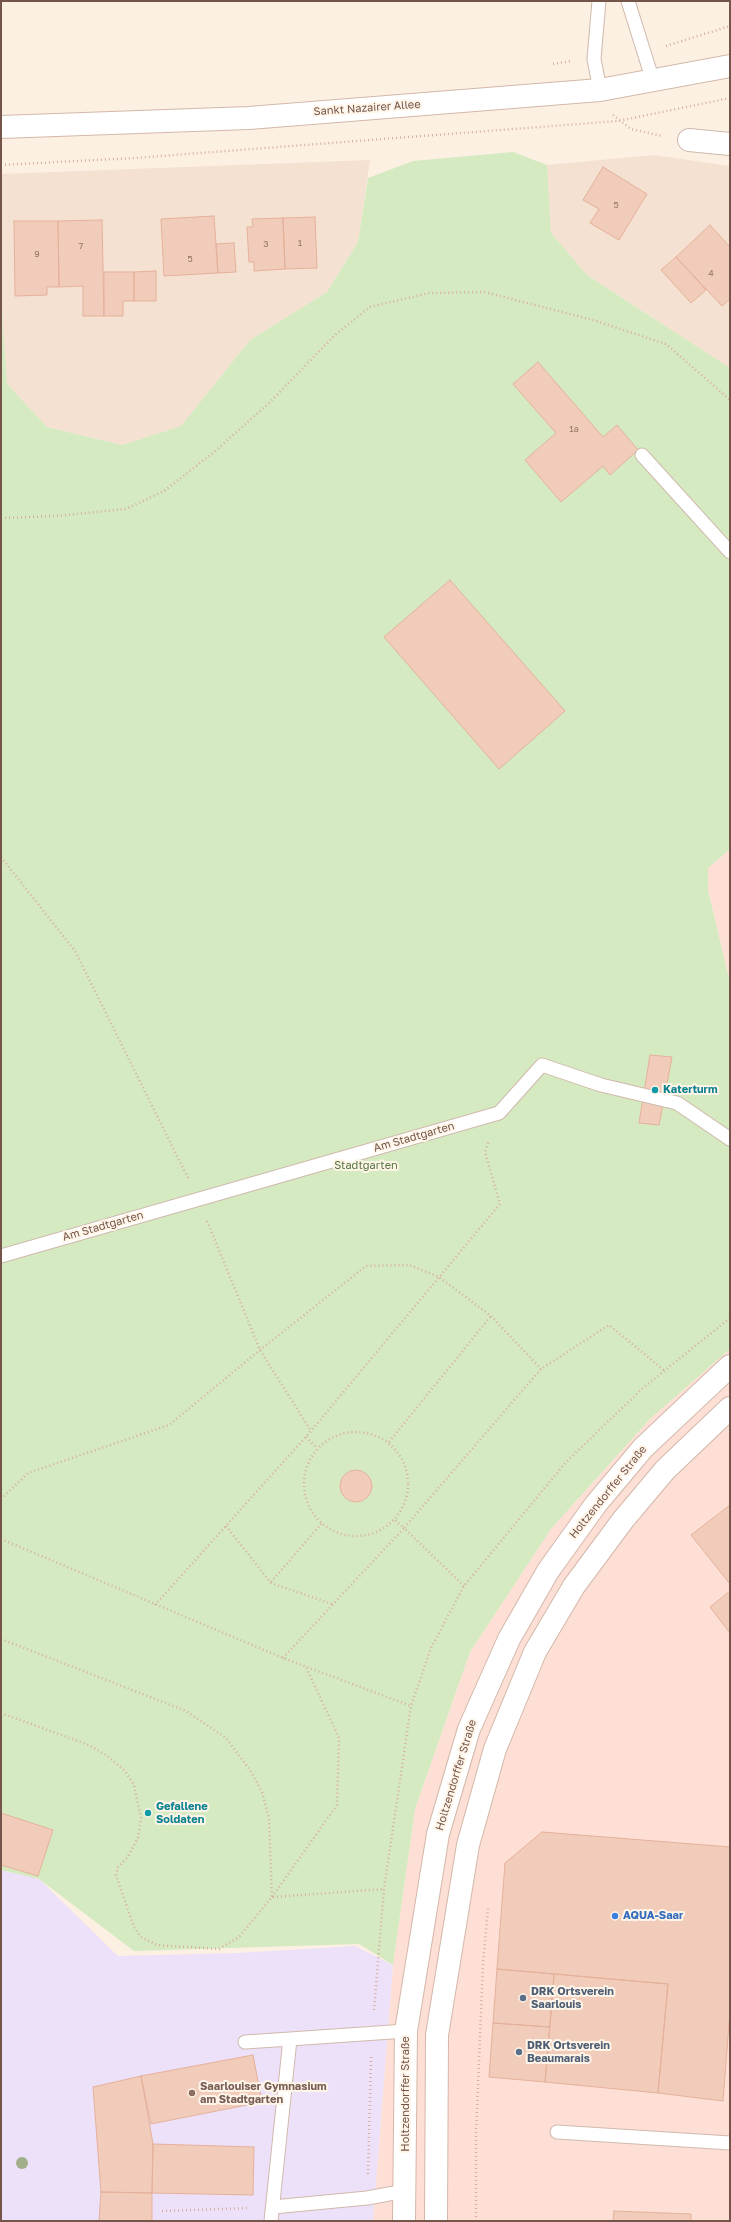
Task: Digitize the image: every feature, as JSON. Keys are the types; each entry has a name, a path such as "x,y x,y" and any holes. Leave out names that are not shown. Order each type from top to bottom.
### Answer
{"street":[{"name":"Sankt Nazairer Allee","path":"1,127 248,118 600,90 730,66"},
{"path":"689,140 730,144"},
{"name":"Holtzendorffer Straße","path":"404,2221 406,2031 438,1834 469,1728 509,1639 548,1571 596,1504 643,1448 730,1366"},
{"path":"436,2221 437,2035 468,1845 495,1749 535,1652 574,1586 622,1520 661,1476 730,1408"}],"lane":[{"path":"599,1 594,59 600,90"},
{"path":"628,1 645,50 653,81"},
{"path":"642,455 730,552"},
{"path":"499,1113 542,1065 601,1085 677,1103 730,1139"},
{"name":"Am Stadtgarten","path":"1,1256 198,1198 499,1113"},
{"path":"244,2042 406,2031"},
{"path":"271,2221 290,2039"},
{"path":"557,2132 730,2143"},
{"path":"273,2208 367,2198 405,2191"}],"path":[{"path":"645,50 667,46 730,26"},
{"path":"552,64 594,59"},
{"path":"600,90 608,109 618,121 631,129 650,134 689,140"},
{"path":"1,518 56,516 126,509 164,491 213,453 264,408 335,335 370,307 429,293 484,292 593,320 666,344 730,400"},
{"path":"1,857 75,951 198,1198 260,1350 311,1431"},
{"path":"155,1606 306,1437 500,1204 484,1152 499,1113"},
{"path":"1,1498 28,1473 169,1425 260,1350 366,1266 409,1266 439,1277 491,1316 541,1369"},
{"path":"389,1442 491,1316"},
{"path":"283,1658 404,1528 541,1369 609,1325 666,1371"},
{"path":"360,1431 375,1434 389,1442 401,1455 408,1477 409,1489 404,1505 395,1520 382,1530 367,1536 346,1535 335,1532 322,1524 311,1511 304,1495 304,1478 308,1462 317,1448 329,1438 344,1432 360,1431"},
{"path":"306,1437 317,1448"},
{"path":"395,1520 464,1586"},
{"path":"271,1583 322,1524"},
{"path":"226,1526 271,1583 332,1604"},
{"path":"1,1539 155,1606 306,1667 411,1706"},
{"path":"1,1639 186,1711 226,1738 250,1770 262,1792 269,1818 272,1897"},
{"path":"1,1713 89,1745 106,1755 125,1771 134,1784 141,1818 138,1838 128,1858 118,1867 116,1875 134,1927 141,1937 157,1945 219,1949 240,1937 272,1897 338,1805 340,1738 306,1667"},
{"path":"272,1897 384,1889"},
{"path":"476,2221 476,2134 482,1979 489,1903"},
{"path":"162,2211 273,2208"}],"shaded area":[{"path":"654,155 730,166 730,368 587,275 551,233 547,165"},
{"path":"370,160 358,242 327,292 250,340 181,426 122,445 47,427 7,384 1,296 1,174"},
{"path":"730,849 730,983 708,890 708,868"},
{"path":"730,1349 730,2221 373,2221 393,1965 415,1809 470,1652 551,1529 650,1419"},
{"name":"Saarlouiser Gymnasium am Stadtgarten","path":"1,1870 39,1879 118,1956 236,1953 355,1946 393,1965 373,2221 1,2221"}],"green space":[{"name":"Stadtgarten","path":"513,152 547,165 551,233 587,275 730,368 730,849 708,868 708,890 730,983 730,1349 650,1419 551,1529 470,1652 415,1809 393,1965 359,1944 134,1951 39,1879 1,1870 1,296 7,384 47,427 122,445 181,426 250,340 327,292 358,242 368,178 413,161"}],"building":[{"path":"603,167 647,194 619,240 590,223 599,209 583,200"},
{"path":"214,216 218,273 164,276 161,219"},
{"path":"315,217 317,268 285,269 283,218"},
{"path":"283,218 285,269 254,271 254,262 249,262 247,227 253,227 252,219"},
{"path":"102,220 104,316 83,316 83,286 59,287 58,221"},
{"path":"14,221 58,221 59,287 47,287 47,295 15,296"},
{"path":"710,225 730,247 730,299 722,306 676,257"},
{"path":"234,243 236,272 218,273 216,244"},
{"path":"676,257 706,290 691,303 661,270"},
{"path":"156,271 156,301 134,301 134,272"},
{"path":"104,272 134,272 134,301 123,301 123,316 104,316"},
{"path":"538,362 603,437 617,425 638,450 610,475 603,466 561,502 525,460 556,433 513,384"},
{"path":"450,580 565,711 499,769 384,637"},
{"name":"Katerturm","path":"650,1055 672,1057 659,1125 639,1123"},
{"path":"353,1470 359,1470 369,1477 372,1486 371,1492 365,1499 359,1502 353,1502 343,1495 340,1489 340,1483 347,1473"},
{"path":"730,1505 730,1584 691,1535"},
{"path":"730,1591 730,1633 710,1607"},
{"path":"1,1813 53,1830 38,1876 1,1865"},
{"name":"AQUA-Saar","path":"542,1832 730,1847 730,2011 723,2101 658,2093 668,1984 497,1969 505,1863"},
{"name":"DRK Ortsverein Saarlouis","path":"497,1969 554,1974 550,2027 493,2023"},
{"path":"554,1974 668,1984 658,2093 545,2082"},
{"name":"DRK Ortsverein Beaumarais","path":"493,2023 550,2027 545,2082 489,2077"},
{"path":"253,2055 262,2102 151,2124 141,2076"},
{"path":"141,2076 153,2144 152,2193 101,2192 93,2087"},
{"path":"153,2144 254,2147 253,2195 152,2193"},
{"path":"101,2192 152,2193 152,2221 99,2221"},
{"path":"614,2211 691,2214 691,2221 613,2221"}],"place":[{"name":"Katerturm","path":"655,1090"},
{"name":"Gefallene Soldaten","path":"148,1813"},
{"name":"AQUA-Saar","path":"615,1916"},
{"name":"DRK Ortsverein Saarlouis","path":"523,1998"},
{"name":"DRK Ortsverein Beaumarais","path":"519,2052"},
{"name":"Saarlouiser Gymnasium am Stadtgarten","path":"192,2093"}]}
